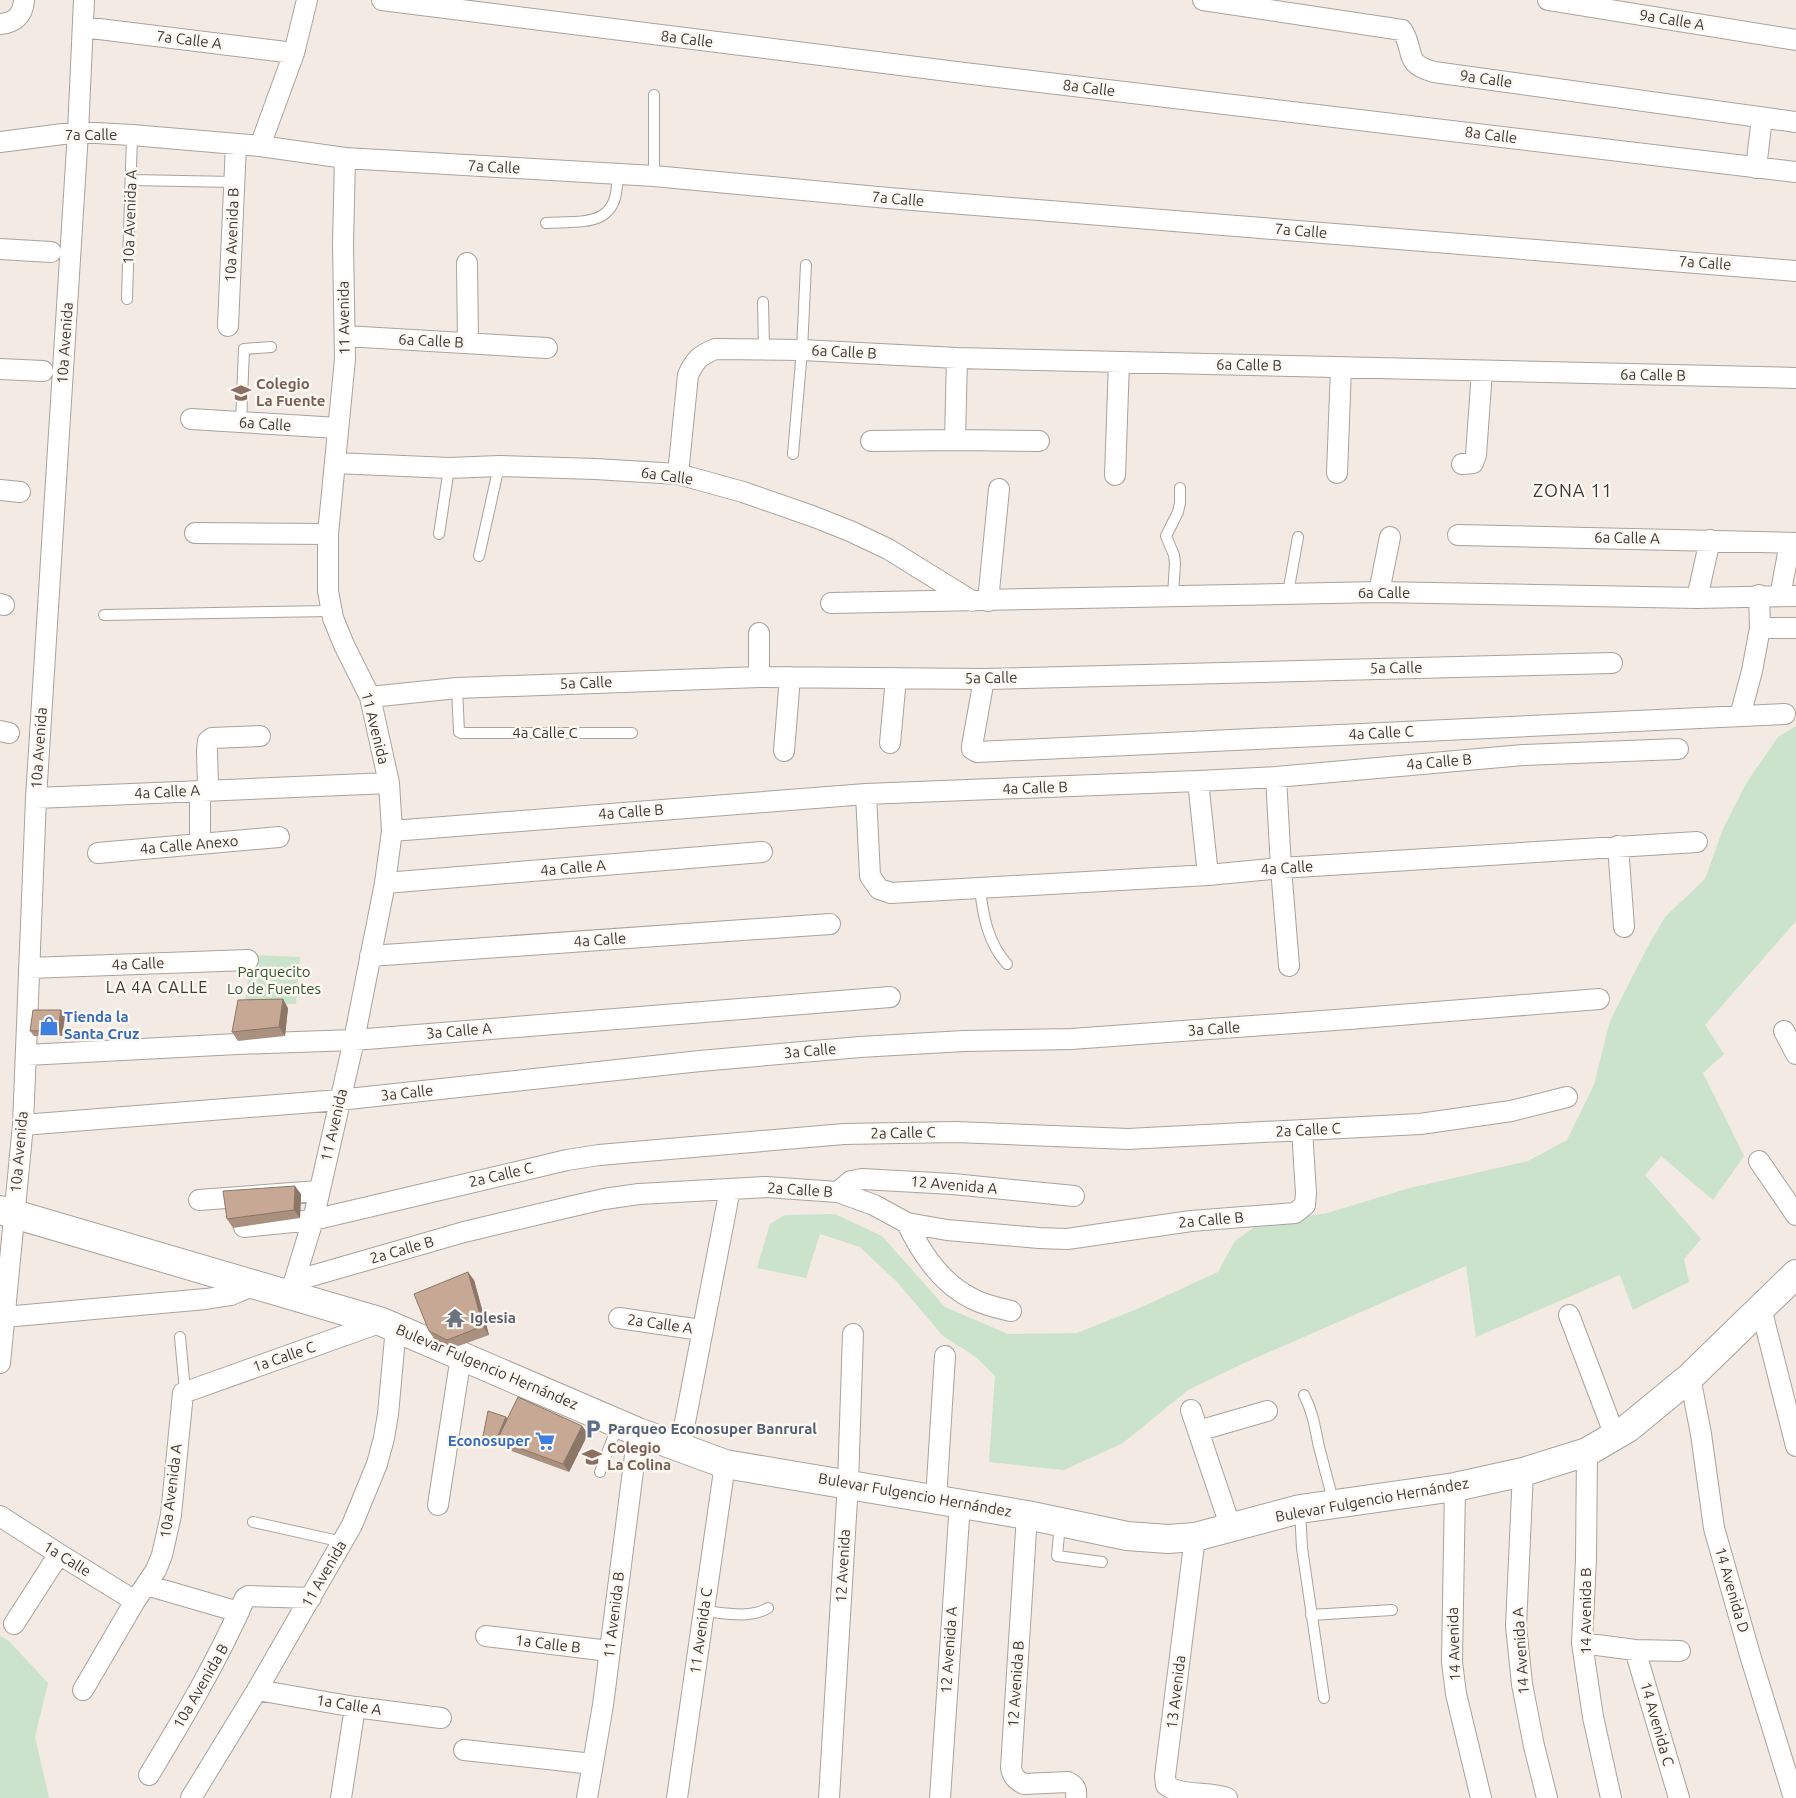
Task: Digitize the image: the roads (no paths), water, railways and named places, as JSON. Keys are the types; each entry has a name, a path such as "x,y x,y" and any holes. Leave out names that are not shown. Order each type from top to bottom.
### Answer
{"street":[{"path":"78,132 84,0"},
{"path":"260,146 294,53 308,0"},
{"name":"8a Calle","path":"382,0 954,72 1796,172"},
{"name":"9a Calle","path":"1203,0 1402,30 1406,36 1414,62 1419,68 1434,72 1796,122"},
{"name":"9a Calle A","path":"1548,0 1796,40"},
{"name":"7a Calle A","path":"83,27 294,53"},
{"path":"1756,168 1762,118"},
{"name":"7a Calle","path":"0,142 78,132 132,135 260,146 344,158 654,176 888,198 1796,270"},
{"name":"10a Avenida","path":"0,1363 4,1317 7,1212 23,1125 36,798 78,132"},
{"name":"10a Avenida B","path":"228,326 236,144"},
{"name":"11 Avenida","path":"292,1288 313,1220 354,1040 385,883 392,831 389,783 370,697 344,645 330,611 328,591 328,534 345,359 344,158"},
{"path":"0,249 51,252"},
{"path":"467,263 468,342"},
{"name":"6a Calle B","path":"345,336 547,348"},
{"name":"6a Calle B","path":"678,474 688,375 694,363 702,355 715,349 802,350 957,358 1796,378"},
{"path":"955,440 957,358"},
{"path":"1115,475 1119,362"},
{"path":"1337,473 1341,368"},
{"path":"0,369 42,371"},
{"path":"1462,464 1473,463 1476,455 1482,371"},
{"name":"6a Calle","path":"191,419 338,428"},
{"path":"871,440 1039,441"},
{"name":"6a Calle","path":"335,463 449,468 499,466 595,469 678,474 743,492 850,531 888,549 980,601"},
{"path":"980,601 999,489"},
{"path":"0,490 20,492"},
{"path":"195,532 328,534"},
{"name":"6a Calle A","path":"1458,535 1793,543"},
{"path":"1379,592 1390,537"},
{"path":"1697,598 1710,540"},
{"path":"1788,596 1793,543"},
{"name":"6a Calle","path":"831,603 1379,592 1697,598 1759,595 1788,596"},
{"path":"1740,716 1752,671 1760,628 1759,595"},
{"path":"1760,628 1796,628"},
{"path":"758,677 759,633"},
{"name":"5a Calle","path":"370,697 457,688 758,677 984,679 1612,663"},
{"path":"784,751 790,677"},
{"path":"890,743 896,678"},
{"name":"4a Calle C","path":"984,679 972,746 972,749 977,752 1785,714"},
{"path":"200,844 208,741 212,738 260,736"},
{"name":"4a Calle B","path":"392,831 866,794 1276,777 1522,755 1678,749"},
{"path":"1276,777 1289,966"},
{"path":"1198,781 1208,875"},
{"name":"4a Calle A","path":"36,798 389,783"},
{"name":"4a Calle","path":"866,794 870,876 879,889 891,894 1697,842"},
{"name":"4a Calle Anexo","path":"98,853 280,837"},
{"path":"1618,846 1624,927"},
{"name":"4a Calle A","path":"385,883 762,852"},
{"name":"4a Calle","path":"370,956 830,924"},
{"name":"4a Calle","path":"29,968 248,960"},
{"name":"3a Calle A","path":"26,1055 246,1043 354,1040 890,997"},
{"name":"3a Calle","path":"23,1125 339,1100 700,1061 850,1047 964,1041 1081,1038 1349,1020 1600,999"},
{"path":"1784,1031 1796,1054"},
{"name":"2a Calle C","path":"244,1227 313,1220 567,1160 599,1155 844,1134 956,1132 1128,1139 1420,1124 1511,1112 1567,1097"},
{"name":"2a Calle B","path":"292,1288 464,1232 604,1199 639,1194 766,1187 838,1192 874,1205 907,1223 947,1230 1067,1239 1191,1221 1295,1213 1305,1205 1302,1130"},
{"path":"1759,1161 1796,1215"},
{"name":"12 Avenida A","path":"838,1192 851,1181 862,1179 952,1184 1074,1196"},
{"path":"680,1448 701,1330 730,1189"},
{"path":"199,1200 319,1191"},
{"name":"Bulevar Fulgencio Hernández","path":"7,1212 254,1285 292,1288 389,1325 628,1428 726,1464 1028,1514 1060,1523 1127,1536 1168,1539 1195,1537 1300,1509 1455,1487 1523,1472 1587,1452 1628,1428 1690,1377 1796,1274"},
{"path":"907,1223 925,1255 946,1280 974,1300 1011,1311"},
{"path":"4,1317 206,1299 231,1295 254,1285"},
{"path":"1761,1308 1796,1446"},
{"path":"1569,1315 1615,1436"},
{"name":"2a Calle A","path":"618,1318 701,1330"},
{"name":"11 Avenida","path":"191,1798 312,1598 352,1525 368,1489 384,1438 388,1414 389,1325"},
{"name":"1a Calle C","path":"185,1391 389,1325"},
{"name":"12 Avenida","path":"829,1798 848,1483 853,1334"},
{"path":"438,1505 461,1356"},
{"name":"12 Avenida A","path":"940,1798 948,1501 946,1356"},
{"name":"14 Avenida D","path":"1690,1377 1701,1434 1714,1528 1750,1655 1794,1798"},
{"name":"10a Avenida A","path":"83,1690 159,1563 168,1535 182,1396 185,1391"},
{"path":"1191,1410 1231,1528"},
{"path":"1198,1431 1267,1411"},
{"name":"11 Avenida B","path":"587,1798 609,1651 628,1428"},
{"name":"14 Avenida B","path":"1587,1452 1586,1559 1582,1643 1593,1717 1611,1798"},
{"name":"11 Avenida C","path":"678,1798 726,1464"},
{"name":"14 Avenida A","path":"1523,1472 1516,1626 1522,1684 1534,1746 1547,1798"},
{"name":"14 Avenida","path":"1455,1487 1452,1662 1456,1694 1480,1798"},
{"name":"12 Avenida B","path":"1028,1514 1013,1776 1017,1781 1024,1784 1068,1782 1074,1785 1076,1798"},
{"name":"1a Calle","path":"0,1516 58,1554 140,1593 244,1604"},
{"name":"13 Avenida","path":"1195,1537 1165,1776 1166,1785 1173,1790 1219,1795 1227,1798"},
{"path":"14,1624 58,1554"},
{"path":"244,1604 312,1598"},
{"name":"10a Avenida B","path":"149,1775 201,1688 244,1604"},
{"name":"1a Calle B","path":"486,1636 609,1651"},
{"path":"1582,1643 1635,1650 1680,1652"},
{"name":"14 Avenida C","path":"1635,1650 1679,1798"},
{"name":"1a Calle A","path":"257,1690 355,1707 441,1718"},
{"path":"341,1798 355,1707"},
{"path":"464,1750 593,1764"}],"lane":[{"path":"654,94 654,176"},
{"name":"10a Avenida A","path":"127,299 132,135"},
{"path":"546,222 586,221 603,217 614,204 618,187 617,174"},
{"path":"131,180 234,182"},
{"path":"793,454 802,350 806,265"},
{"path":"763,302 764,349"},
{"path":"241,422 244,349 271,347"},
{"path":"479,556 499,466"},
{"path":"439,534 449,468"},
{"path":"1172,596 1175,563 1174,555 1166,536 1178,512 1180,488"},
{"path":"1288,593 1298,537"},
{"path":"104,615 330,611"},
{"name":"4a Calle C","path":"457,688 459,732 464,734 632,733"},
{"path":"980,889 982,909 990,938 998,954 1007,964"},
{"path":"180,1337 185,1391"},
{"path":"1304,1395 1311,1408 1315,1422 1334,1505"},
{"path":"600,1472 628,1428"},
{"path":"1300,1509 1302,1548 1324,1698"},
{"path":"253,1522 343,1542"},
{"path":"1060,1523 1057,1556 1102,1562"},
{"path":"704,1611 751,1615 760,1613 768,1608"},
{"path":"1311,1615 1392,1610"}],"place":[{"name":"Colegio La Fuente","path":"241,393"},
{"name":"Tienda la Santa Cruz","path":"49,1026"},
{"name":"Iglesia","path":"455,1318"},
{"name":"Parqueo Econosuper Banrural","path":"593,1429"},
{"name":"Econosuper","path":"545,1441"},
{"name":"Colegio La Colina","path":"592,1457"}],"district":[{"name":"ZONA 11","path":"1573,491"},
{"name":"LA 4A CALLE","path":"157,987"}],"park label":[{"name":"Parquecito Lo de Fuentes","path":"274,980"}]}
